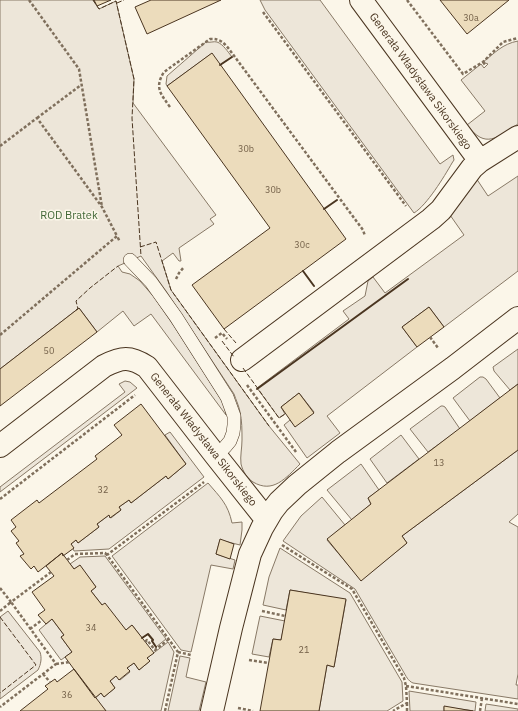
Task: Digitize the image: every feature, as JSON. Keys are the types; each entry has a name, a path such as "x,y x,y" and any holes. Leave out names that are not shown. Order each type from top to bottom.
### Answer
{"street":[{"name":"Generała Władysława Sikorskiego","path":"362,0 480,161"},
{"path":"242,360 431,219 441,210 472,168 480,161 518,137"},
{"name":"Generała Władysława Sikorskiego","path":"212,711 250,554 266,519 279,502 297,485 338,452 453,368 518,318"},
{"name":"Generała Władysława Sikorskiego","path":"0,446 104,366 112,361 122,358 131,359 140,362 147,367 266,519"}],"lane":[{"path":"130,260 151,282 176,317 227,397 234,416 233,433 225,448 216,456"}],"path":[{"path":"29,0 79,69 102,207"},
{"path":"407,0 463,74 483,62 503,42 518,38"},
{"path":"263,12 407,209"},
{"path":"170,107 160,92 158,86 164,72 210,39 223,42 358,224 365,234 366,239"},
{"path":"483,62 486,66"},
{"path":"0,146 81,85"},
{"path":"37,118 102,207 130,260"},
{"path":"0,335 117,236"},
{"path":"213,340 222,333 226,338"},
{"path":"0,499 139,392"},
{"path":"255,395 312,473"},
{"path":"107,555 206,480"},
{"path":"278,542 352,590 404,678 406,686 407,711"},
{"path":"67,560 75,554 105,553 178,652 191,655"},
{"path":"0,611 51,572"},
{"path":"0,588 56,664"},
{"path":"258,610 285,616"},
{"path":"30,629 42,620"},
{"path":"145,642 147,640 155,650 169,639"},
{"path":"165,711 178,652"},
{"path":"246,659 269,663"},
{"path":"0,707 56,664 70,662"},
{"path":"43,674 50,682"},
{"path":"406,686 518,704"},
{"path":"480,711 482,698"},
{"path":"394,711 407,703"},
{"path":"234,708 253,711"}],"green space":[{"name":"ROD Bratek","path":"0,0 93,0 99,9 116,1 134,79 133,103 216,215 210,219 214,224 179,248 181,261 179,261 173,253 162,261 171,290 269,426 300,464 279,483 267,486 260,485 249,479 241,464 241,418 234,394 141,256 118,266 122,272 130,274 140,281 154,297 224,404 226,415 151,314 134,326 123,311 97,332 79,308 0,369"},
{"path":"260,0 320,0 440,164 453,155 454,160 440,183 424,204 414,213 265,10"},
{"path":"518,41 518,124 498,137 486,139 480,137 467,125 485,111 461,80 481,64 484,68 488,64 483,62 499,49 507,44"},
{"path":"206,42 219,43 232,57 220,65 211,54 167,86 167,76"},
{"path":"518,176 518,271 444,327 429,307 402,327 417,347 327,416 340,433 307,458 284,425 290,420 295,426 314,412 299,393 281,407 285,414 279,418 257,388 349,319 343,311 365,296 368,281 373,277 385,293 464,235 450,215 476,178 488,196"},
{"path":"518,349 518,384 510,390 494,371 493,367"},
{"path":"480,377 486,379 500,398 470,421 453,398"},
{"path":"125,381 130,382 137,388 0,492 0,487 125,392 119,384"},
{"path":"441,406 445,407 460,429 428,452 410,429"},
{"path":"170,432 204,477 109,549 74,551 71,544 76,540 78,543 99,527 97,524 109,515 111,518 121,510 119,507 129,500 131,503 166,476 168,479 186,464 165,435"},
{"path":"401,435 419,459 387,483 370,459"},
{"path":"518,450 518,514 509,522 518,527 518,674 516,685 518,685 518,699 413,683 406,676 355,589 283,541 301,516 322,497 345,525 327,540 361,580 407,543 402,536"},
{"path":"361,464 379,490 368,498 371,504 352,520 327,490"},
{"path":"208,483 226,506 232,523 242,522 242,530 240,545 220,540 216,554 235,560 233,569 211,565 191,652 181,650 112,556"},
{"path":"280,548 350,593 402,682 403,701 387,711 319,711 327,665 334,667 346,600 290,590 286,610 263,605 269,577"},
{"path":"105,556 166,639 156,647 148,634 142,638 132,625 126,630 91,591 96,587 80,566 74,569 70,564 80,557"},
{"path":"8,611 40,652 41,661 38,670 0,699 0,617"},
{"path":"260,616 285,621 281,640 273,639 269,657 252,654"},
{"path":"52,619 64,635 61,637 72,652 61,660 39,630"},
{"path":"168,642 174,652 161,711 106,711 95,698 101,693 104,697 115,688 110,681 116,676 120,680 130,672 127,668 134,663 139,670 150,661 147,658"},
{"path":"180,656 190,658 186,677 206,682 199,711 168,711"},
{"path":"409,691 476,702 475,711 444,707 444,711 410,711"},
{"path":"486,704 518,709 518,711 485,711"}],"building":[{"path":"94,0 111,0 97,6"},
{"path":"151,0 221,0 147,34 135,7"},
{"path":"440,0 509,0 467,34"},
{"path":"212,53 346,239 224,329 192,285 270,228 167,86"},
{"path":"429,307 444,327 417,347 402,327"},
{"path":"79,308 97,332 0,406 0,369"},
{"path":"518,384 518,450 402,536 407,543 361,581 327,539 371,504 368,498"},
{"path":"299,393 314,413 295,427 281,407"},
{"path":"141,404 186,464 168,479 166,476 131,503 129,500 119,507 121,510 110,518 109,515 97,524 99,527 78,543 76,540 71,544 74,548 63,556 62,553 38,572 34,566 31,569 20,556 24,554 16,543 19,541 11,531 16,527 11,520 37,500 39,503 97,459 95,456 122,435 114,425"},
{"path":"220,539 234,544 230,559 216,554"},
{"path":"62,553 74,569 80,565 96,587 91,591 102,605 105,603 126,630 132,625 154,653 147,658 150,661 139,670 134,663 127,668 130,671 119,680 116,676 110,681 115,688 104,697 101,693 95,698 65,657 72,652 61,637 64,635 52,619 46,624 38,615 45,610 32,592 54,576 46,566"},
{"path":"290,590 346,599 334,667 327,665 319,711 260,711 273,639 281,640"},
{"path":"74,669 106,711 20,711 48,689 45,686 55,679 57,682"},
{"path":"444,706 473,711 444,711"}],"fence":[{"path":"93,0 99,9 116,1 134,79 132,118 141,256"},
{"path":"117,3 124,0"},
{"path":"140,247 156,242 171,290 269,426"},
{"path":"76,310 78,309 76,301 118,266"},
{"path":"224,329 236,343"},
{"path":"222,341 234,357"},
{"path":"243,368 279,418 285,414"},
{"path":"0,617 36,665 0,693"}],"wall":[{"path":"220,65 232,57"},
{"path":"324,209 337,200"},
{"path":"303,271 314,286"},
{"path":"257,389 408,279"},
{"path":"142,638 148,634 156,647"}]}
